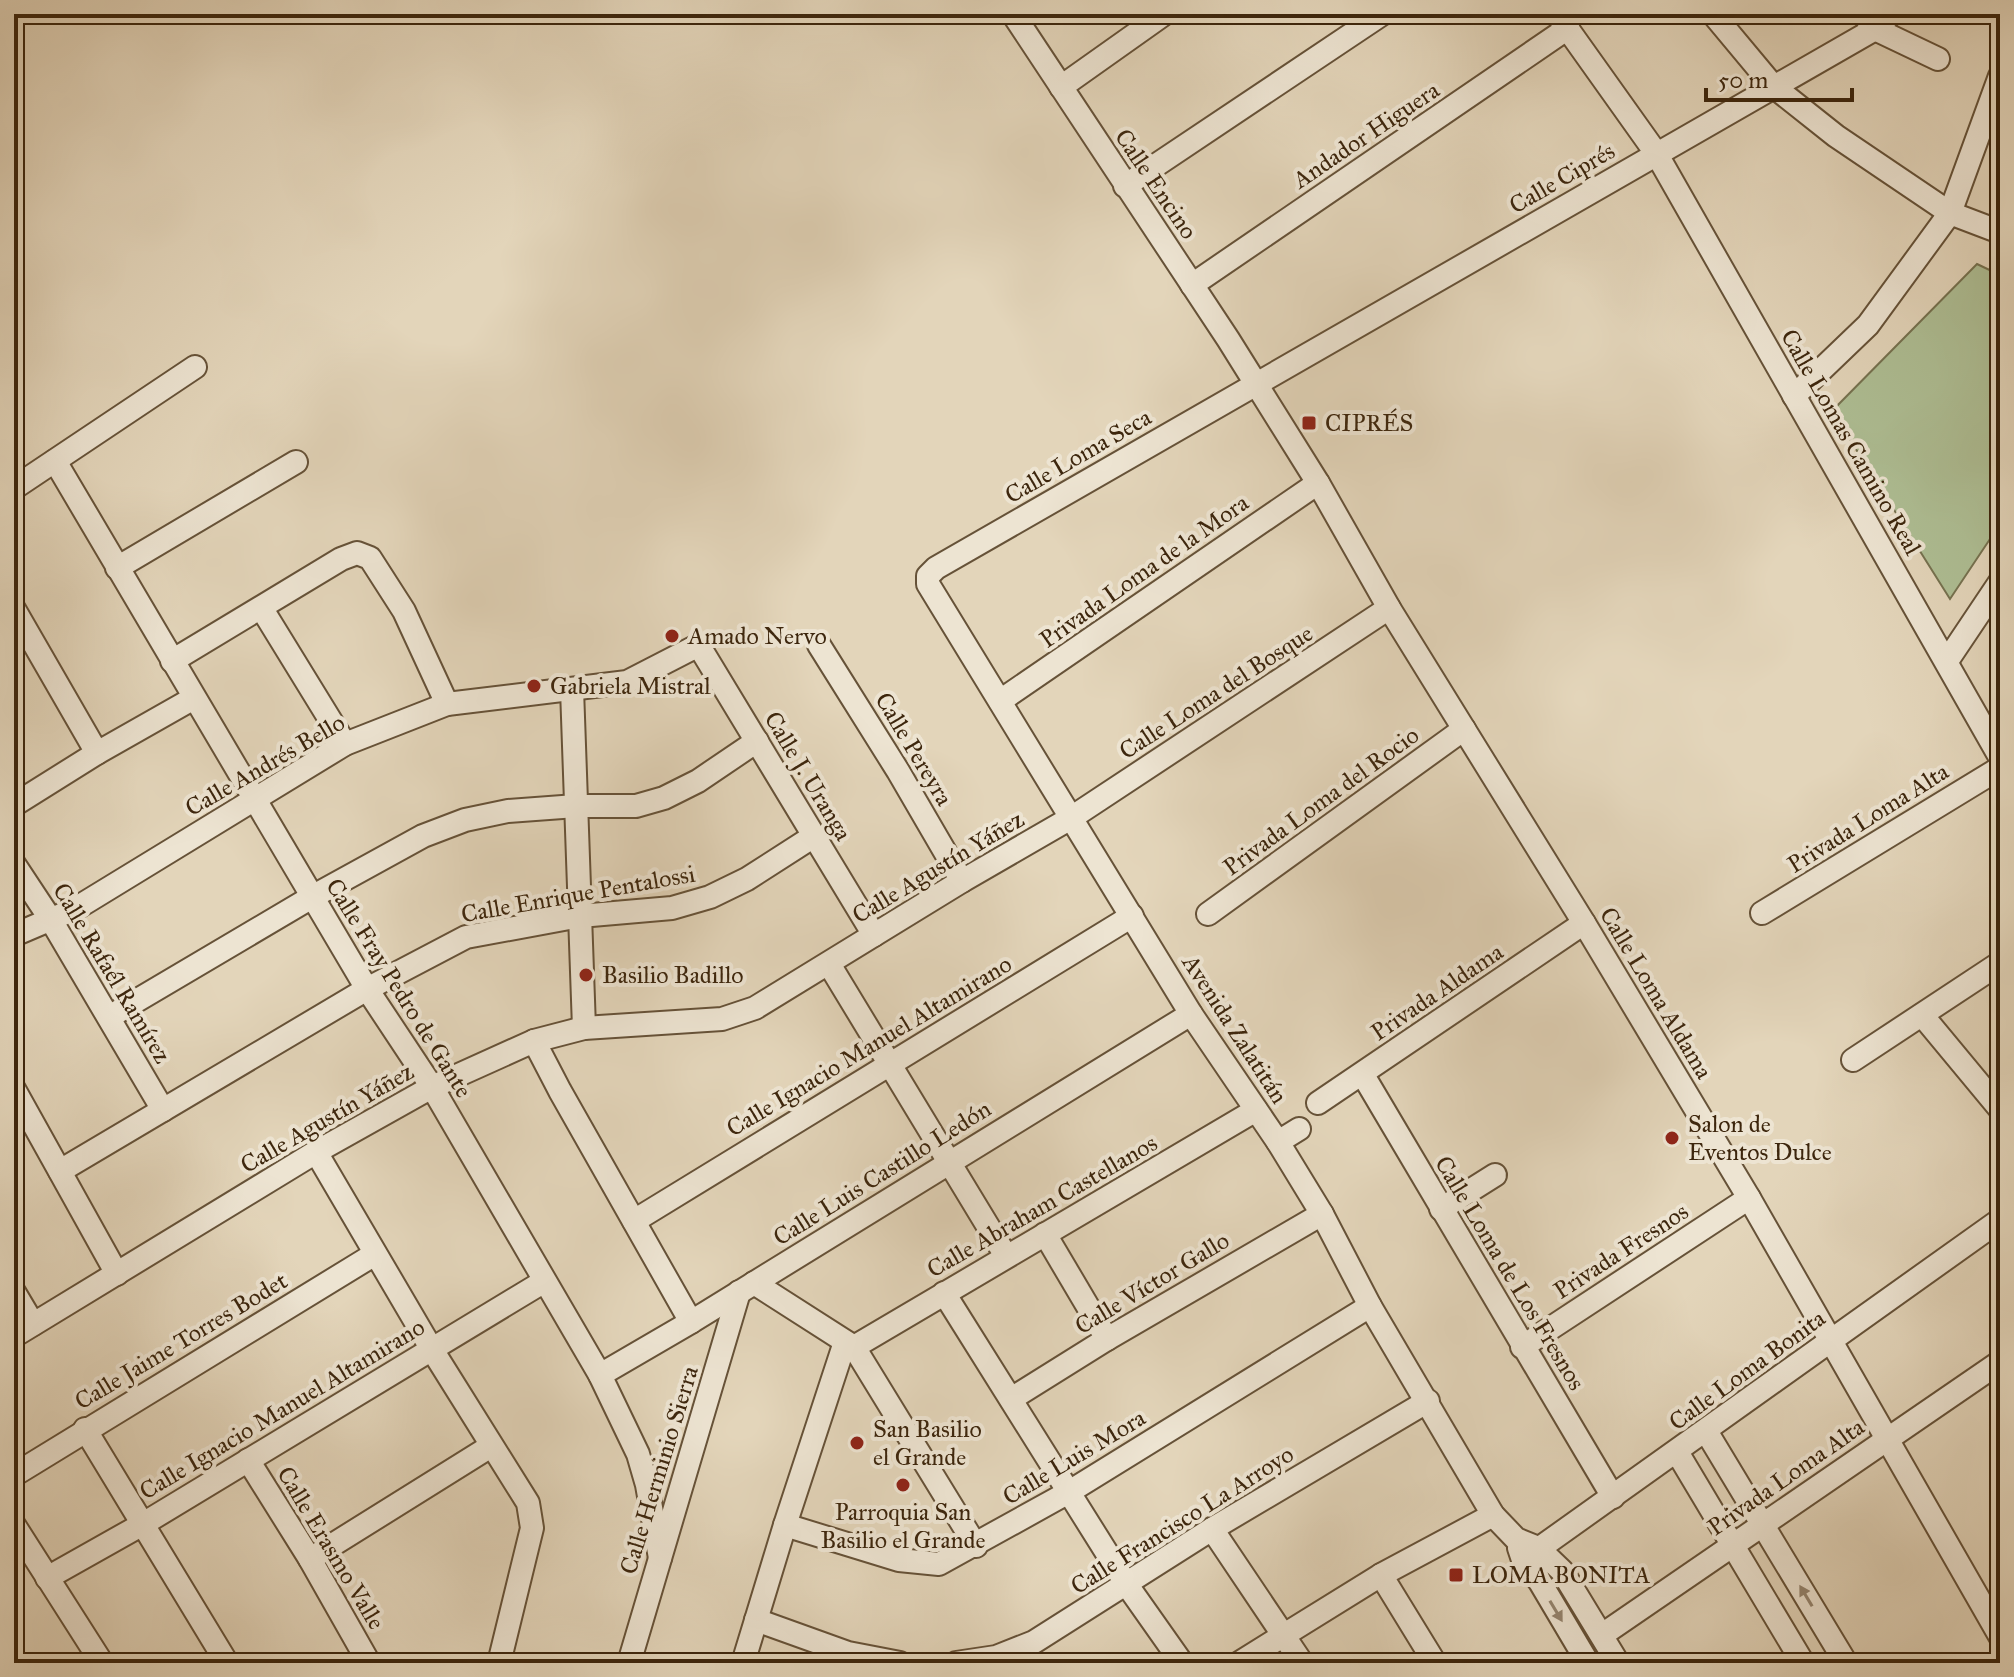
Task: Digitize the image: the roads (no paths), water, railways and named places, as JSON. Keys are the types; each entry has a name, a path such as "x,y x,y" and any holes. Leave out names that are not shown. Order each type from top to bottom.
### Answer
{"street":[{"name":"Calle Encino","path":"1013,14 1256,384"},
{"path":"1061,87 1164,14"},
{"path":"1125,186 1382,14"},
{"path":"1713,14 1773,86 1836,136 1950,213 2000,232"},
{"path":"1876,19 1938,59"},
{"name":"Calle Ciprés","path":"1256,384 1773,86 1876,19"},
{"name":"Calle Lomas Camino Real","path":"1563,21 1656,153 2000,757"},
{"name":"Andador Higuera","path":"1192,285 1563,21"},
{"path":"1794,396 1868,325 1950,213 1999,80"},
{"path":"14,488 195,367"},
{"name":"Calle Loma Aldama","path":"1256,384 1749,1198 2000,1636"},
{"name":"Calle Loma Seca","path":"928,576 936,568 1256,384"},
{"name":"Calle Fray Pedro de Gante","path":"55,461 367,989 432,1087 600,1375 638,1454 660,1558"},
{"path":"117,568 296,462"},
{"name":"Privada Loma de la Mora","path":"1000,701 1318,483"},
{"path":"172,661 341,559 357,553 370,558 404,611 447,704"},
{"name":"Avenida Zalatitán","path":"928,576 928,584 1191,1014 1278,1142 1322,1214 1370,1306 1493,1515 1525,1549"},
{"path":"1947,661 2000,582"},
{"name":"Calle Loma del Bosque","path":"1071,818 1389,608"},
{"path":"14,609 97,753"},
{"path":"262,609 345,744"},
{"name":"Calle Pereyra","path":"819,645 962,881"},
{"name":"Calle Andrés Bello","path":"14,935 75,909 345,744 447,704 627,682 695,647"},
{"name":"Calle J. Uranga","path":"695,647 702,651 874,935"},
{"path":"572,689 584,1028"},
{"path":"14,805 194,698"},
{"name":"Privada Loma del Rocio","path":"1208,914 1464,729"},
{"path":"109,1017 312,897 423,836 465,820 508,811 636,806 664,798 698,781 757,741"},
{"name":"Privada Loma Alta","path":"1762,913 2000,768"},
{"name":"Calle Agustín Yáñez","path":"24,1330 316,1152 432,1087 534,1041 584,1028 722,1019 755,1008 1071,818"},
{"name":"Calle Enrique Pentalossi","path":"60,1171 367,989 466,937 580,916 672,908 710,897 747,879 814,836"},
{"name":"Calle Rafaél Ramírez","path":"14,864 51,920 163,1110"},
{"name":"Calle Ignacio Manuel Altamirano","path":"634,1221 1132,916"},
{"name":"Privada Aldama","path":"1318,1103 1584,923"},
{"path":"1853,1060 2000,963"},
{"path":"829,964 1006,1256"},
{"name":"Calle Luis Castillo Ledón","path":"600,1375 1191,1014"},
{"path":"1922,1015 2000,1109"},
{"path":"534,1041 691,1322"},
{"name":"Calle Loma de Los Fresnos","path":"1363,1075 1613,1497"},
{"path":"14,1089 117,1274"},
{"name":"Calle Abraham Castellanos","path":"850,1345 1256,1110"},
{"path":"1278,1142 1299,1129"},
{"path":"316,1152 532,1514 532,1528 499,1663"},
{"path":"1441,1209 1495,1175"},
{"name":"Privada Fresnos","path":"1522,1347 1749,1198"},
{"name":"Calle Víctor Gallo","path":"1011,1399 1107,1339 1322,1214"},
{"name":"Calle Loma Bonita","path":"1525,1549 1613,1497 2000,1220"},
{"path":"1045,1234 1107,1339"},
{"name":"Calle Jaime Torres Bodet","path":"14,1475 375,1254"},
{"name":"Calle Ignacio Manuel Altamirano","path":"47,1578 143,1524 543,1282"},
{"path":"746,1288 850,1345 976,1546"},
{"name":"Calle Herminio Sierra","path":"629,1663 746,1288"},
{"path":"14,1292 24,1330"},
{"path":"944,1293 1127,1585 1182,1663"},
{"name":"Calle Luis Mora","path":"785,1525 899,1560 939,1564 1069,1492 1370,1306"},
{"path":"743,1663 785,1525 850,1345"},
{"name":"Privada Loma Alta","path":"1602,1635 2000,1362"},
{"name":"Calle Francisco La Arroyo","path":"956,1663 996,1657 1034,1642 1212,1529 1428,1401"},
{"path":"85,1429 227,1663"},
{"path":"1706,1431 1846,1663"},
{"path":"310,1559 491,1446"},
{"path":"1677,1452 1803,1663"},
{"name":"Calle Erasmo Valle","path":"248,1460 310,1559 369,1663"},
{"path":"1239,1663 1381,1575 1493,1515"},
{"path":"14,1525 102,1663"},
{"path":"1212,1529 1302,1663"},
{"path":"1525,1549 1562,1571 1618,1663"},
{"path":"1525,1549 1540,1582 1588,1663"},
{"path":"1381,1575 1435,1663"},
{"path":"756,1620 848,1653 900,1663"}],"place":[{"name":"CIPRÉS","path":"1309,423"},
{"name":"Amado Nervo","path":"672,636"},
{"name":"Gabriela Mistral","path":"534,686"},
{"name":"Basilio Badillo","path":"586,975"},
{"name":"Salon de Eventos Dulce","path":"1672,1138"},
{"name":"San Basilio el Grande","path":"857,1443"},
{"name":"Parroquia San Basilio el Grande","path":"903,1485"},
{"name":"LOMA BONITA","path":"1456,1575"}]}
